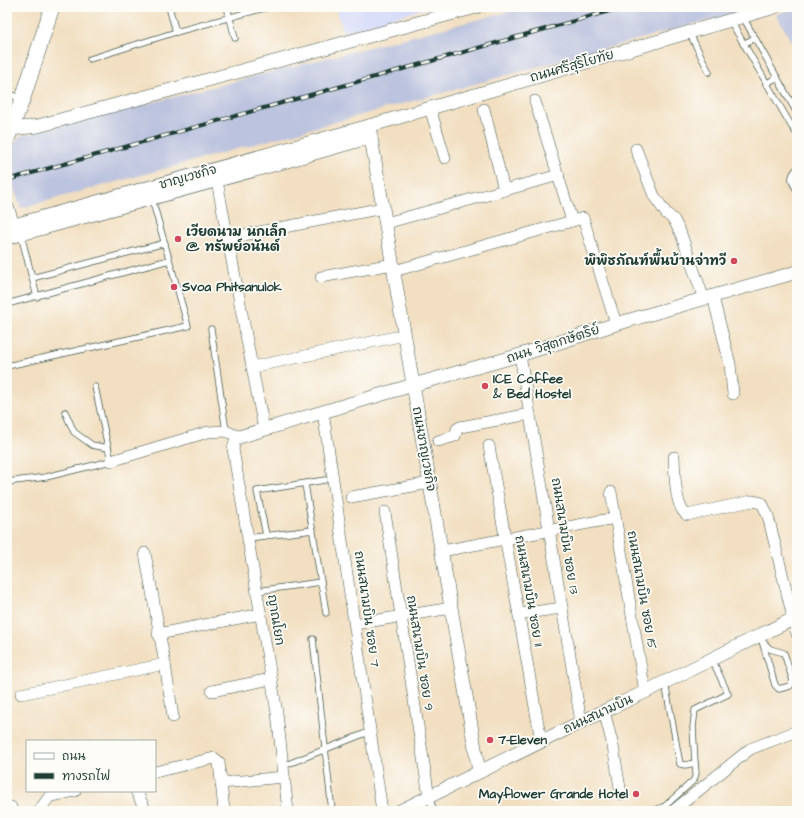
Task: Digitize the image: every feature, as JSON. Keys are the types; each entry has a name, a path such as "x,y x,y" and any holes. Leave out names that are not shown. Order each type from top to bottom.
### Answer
{"main road":[{"path":"8,132 22,98 52,7"},
{"path":"7,209 12,233"}],"street":[{"path":"8,132 38,126 476,7"},
{"name":"ถนนศรีสุริโยทัย","path":"370,131 430,108 775,7"},
{"path":"535,101 572,221"},
{"path":"430,108 445,158"},
{"path":"484,109 504,190"},
{"path":"12,233 152,199 217,181 370,131"},
{"name":"ถนนชาญเวชกิจ","path":"370,131 479,772"},
{"name":"ชาญเวชกิจ","path":"12,233 370,131"},
{"path":"636,149 654,196 666,213 674,220 709,298 725,341 730,364 733,394"},
{"path":"386,223 559,175"},
{"path":"217,181 264,429"},
{"path":"228,238 383,208"},
{"path":"321,277 393,268 583,218 616,324"},
{"name":"ถนน วิสุตกษัตริย์","path":"239,437 413,385 520,356 616,324 797,272"},
{"path":"252,367 405,335"},
{"name":"ถนนสนามบิน ซอย 13","path":"520,356 581,722"},
{"name":"ถนนสนามบิน ซอย 7","path":"323,412 382,811"},
{"path":"438,441 455,436 457,429 460,427 530,414"},
{"path":"111,461 208,432 226,431 239,437"},
{"name":"ญาณโยก","path":"239,437 234,442 233,449 272,678 288,811"},
{"name":"ถนนสนามบิน ซอย 11","path":"490,446 541,741"},
{"path":"674,457 680,509 687,515 752,501 762,503 765,506 795,618 797,634"},
{"path":"351,496 430,483"},
{"name":"ถนนสนามบิน ซอย 15","path":"611,492 645,692"},
{"name":"ถนนสนามบิน ซอย 9","path":"385,512 429,797"},
{"path":"442,551 615,518"},
{"path":"145,553 173,717"},
{"path":"355,624 451,608"},
{"path":"519,614 562,608"},
{"path":"158,634 261,614"},
{"name":"ถนนสนามบิน","path":"400,811 712,659 761,638 795,618"},
{"path":"21,694 165,664"},
{"path":"212,691 272,678"},
{"path":"604,711 613,746 621,794"},
{"path":"673,811 750,749 797,731"},
{"path":"156,772 214,758 219,762 224,811"},
{"path":"221,783 284,772"},
{"path":"41,811 41,808 49,797 71,792"},
{"path":"136,792 146,811"}],"lane":[{"path":"169,7 176,32"},
{"path":"227,7 235,38"},
{"path":"90,59 176,32 268,7"},
{"path":"743,16 797,113"},
{"path":"730,20 766,84 797,134"},
{"path":"689,32 709,72"},
{"path":"743,44 755,38"},
{"path":"766,84 777,77"},
{"path":"7,94 22,98"},
{"path":"797,169 792,174 791,179 797,190"},
{"path":"7,366 188,326 152,199"},
{"path":"12,233 32,278 37,297"},
{"path":"32,278 165,243"},
{"path":"7,304 169,260"},
{"path":"211,329 226,431"},
{"path":"7,482 46,477 111,461 95,387"},
{"path":"65,412 74,432 92,445 108,448"},
{"path":"266,535 257,491 325,480"},
{"path":"305,484 326,613"},
{"path":"248,538 313,530"},
{"path":"257,591 321,582"},
{"path":"761,638 770,649 784,653 792,682 790,686 776,688 761,638"},
{"path":"313,639 332,811"},
{"path":"654,811 665,806 692,783 696,773 693,727 695,710 728,694 712,659"},
{"path":"664,683 680,764 685,765 695,763"},
{"path":"284,772 325,749 371,731"},
{"path":"429,797 434,811"}],"shaded area":[{"path":"336,7 431,7 343,32"},
{"path":"527,7 757,7 21,208 9,175 7,158 11,147 20,136"},
{"path":"797,8 797,52 776,14"}],"railway":[{"path":"7,180 624,7"}],"place":[{"name":"เวียดนาม นกเล็ก @ ทรัพย์อนันต์","path":"178,239"},
{"name":"พิพิธภัณฑ์พื้นบ้านจ่าทวี","path":"734,261"},
{"name":"Svoa Phitsanulok","path":"174,287"},
{"name":"ICE Coffee & Bed Hostel","path":"485,386"},
{"name":"7-Eleven","path":"490,740"},
{"name":"Mayflower Grande Hotel","path":"636,794"}]}
